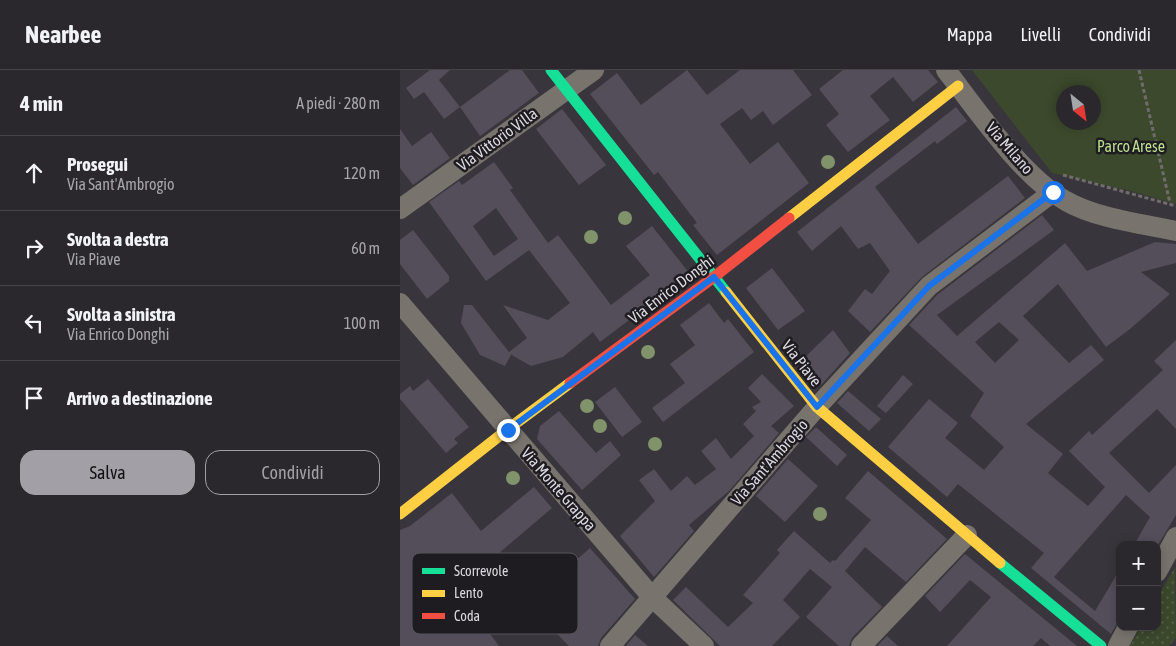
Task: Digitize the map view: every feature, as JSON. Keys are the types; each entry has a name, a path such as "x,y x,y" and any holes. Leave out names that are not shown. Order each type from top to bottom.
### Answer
{"street":[{"name":"Via Piave","path":"550,70 817,407 967,536 1101,646"},
{"name":"Via Vittorio Villa","path":"400,209 594,70"},
{"name":"Via Milano","path":"946,70 1006,147 1034,176 1054,183 1066,202 1083,209 1142,224 1176,230"},
{"name":"Via Enrico Donghi","path":"400,514 508,430 714,277 958,86"},
{"name":"Via Sant'Ambrogio","path":"610,646 817,407 929,286 1054,183"},
{"name":"Via Monte Grappa","path":"400,303 652,597 704,646"},
{"path":"861,646 967,536"},
{"path":"1161,565 1176,537"},
{"path":"1118,646 1126,631"}],"path":[{"path":"1139,70 1170,204"},
{"path":"1054,183 1176,206"}],"green space":[{"name":"Parco Arese","path":"972,70 1176,70 1176,204 1131,191 1052,173"},
{"path":"1175,567 1176,638 1169,646 1130,646 1139,631 1161,631 1161,591"}],"building":[{"path":"430,70 450,70 439,80 460,107 444,119 424,92 414,99 406,88"},
{"path":"510,70 522,70 539,93 480,136 460,107"},
{"path":"687,70 707,95 740,70 793,70 812,95 773,125 763,111 751,120 742,108 720,124 750,164 778,142 809,183 717,255 693,225 697,223 658,172 654,175 590,94 617,73 641,105"},
{"path":"843,70 928,70 938,82 913,102 893,77 870,96 890,120 848,152 826,125 839,114 819,89"},
{"path":"956,107 967,121 937,144 935,141 875,187 918,244 1008,176 1025,198 922,277 870,332 848,311 865,289 872,294 890,271 870,243 858,249 841,226 812,251 797,232"},
{"path":"562,109 606,165 579,185 536,129"},
{"path":"400,129 412,146 431,132 450,158 413,185 400,168"},
{"path":"494,162 513,188 510,190 548,243 558,235 611,305 650,275 626,246 652,226 690,274 600,342 593,332 563,357 531,366 510,354 505,366 480,355 461,323 464,305 472,305 509,352 527,338 503,305 548,320 570,303 529,250 486,281 429,202 459,181 462,185","holes":["496,208 518,239 494,256 473,226"]},
{"path":"1042,215 1054,230 937,315 957,336 1065,243 1087,271 1155,242 1176,244 1176,263 1141,272 1170,294 1106,347 1058,284 1023,316 1069,363 1091,345 1104,360 1026,424 1063,454 1048,473 1088,506 1105,487 1069,451 1089,431 1092,435 1163,370 1154,361 1176,340 1176,429 1157,409 1109,453 1149,493 1176,465 1176,515 1160,541 1136,541 1150,517 1126,495 1054,577 1095,611 1116,576 1116,625 1111,634 1031,568 1044,553 958,484 947,497 888,447 929,399 958,423 945,438 984,470 1004,447 970,416 984,393 909,325 937,295","holes":["999,322 1019,340 995,363 975,342"]},
{"path":"413,230 449,276 449,281 427,299 400,264 400,240"},
{"path":"772,268 805,311 778,330 746,288"},
{"path":"709,303 724,323 728,319 754,352 663,422 652,408 685,383 670,364 695,345 680,325"},
{"path":"833,330 850,353 819,385 801,361"},
{"path":"762,374 794,406 771,426 779,433 729,491 689,525 694,531 654,577 620,536 655,501 639,480 654,469 671,491 687,476 695,485 716,469 701,451 716,438 731,459 754,436 743,424 756,411 752,407 761,402 748,388"},
{"path":"903,375 913,384 886,413 877,406"},
{"path":"428,379 469,427 454,439 458,443 446,453 400,399 400,394 410,386 413,391"},
{"path":"615,387 642,422 622,437 595,402"},
{"path":"848,391 881,419 869,431 837,403"},
{"path":"559,411 596,453 610,441 621,455 582,490 537,439 540,426"},
{"path":"815,428 847,455 837,466 806,437"},
{"path":"788,459 818,486 785,522 756,496"},
{"path":"868,471 947,539 906,582 865,547 845,571 882,607 852,638 849,646 839,646 806,617 832,587 810,569 783,600 800,617 772,646 720,646 673,600 686,587 728,627 753,603 743,595 780,553 777,550 794,531 830,563 833,560 835,561 871,520 845,498"},
{"path":"534,487 552,508 499,553 412,553 412,634 490,634 499,646 400,646 400,530 410,526 452,493 481,531"},
{"path":"590,548 635,599 601,638 598,646 569,646 557,634 578,634 578,559"},
{"path":"965,554 1077,646 1050,646 1041,638 1033,646 947,646 991,597 970,580 940,612 925,596"},
{"path":"635,635 648,646 626,646"},
{"path":"887,636 898,646 877,646"}],"traffic: fast":[{"path":"551,70 726,292"},
{"path":"1000,563 1101,646"}],"traffic: slow":[{"path":"789,218 958,86"},
{"path":"726,292 817,407 1000,563"},
{"path":"400,514 570,383"}],"traffic: jam":[{"path":"570,383 714,277 789,218"}],"route":[{"path":"508,430 714,277 817,407 929,286 1053,192"}]}
